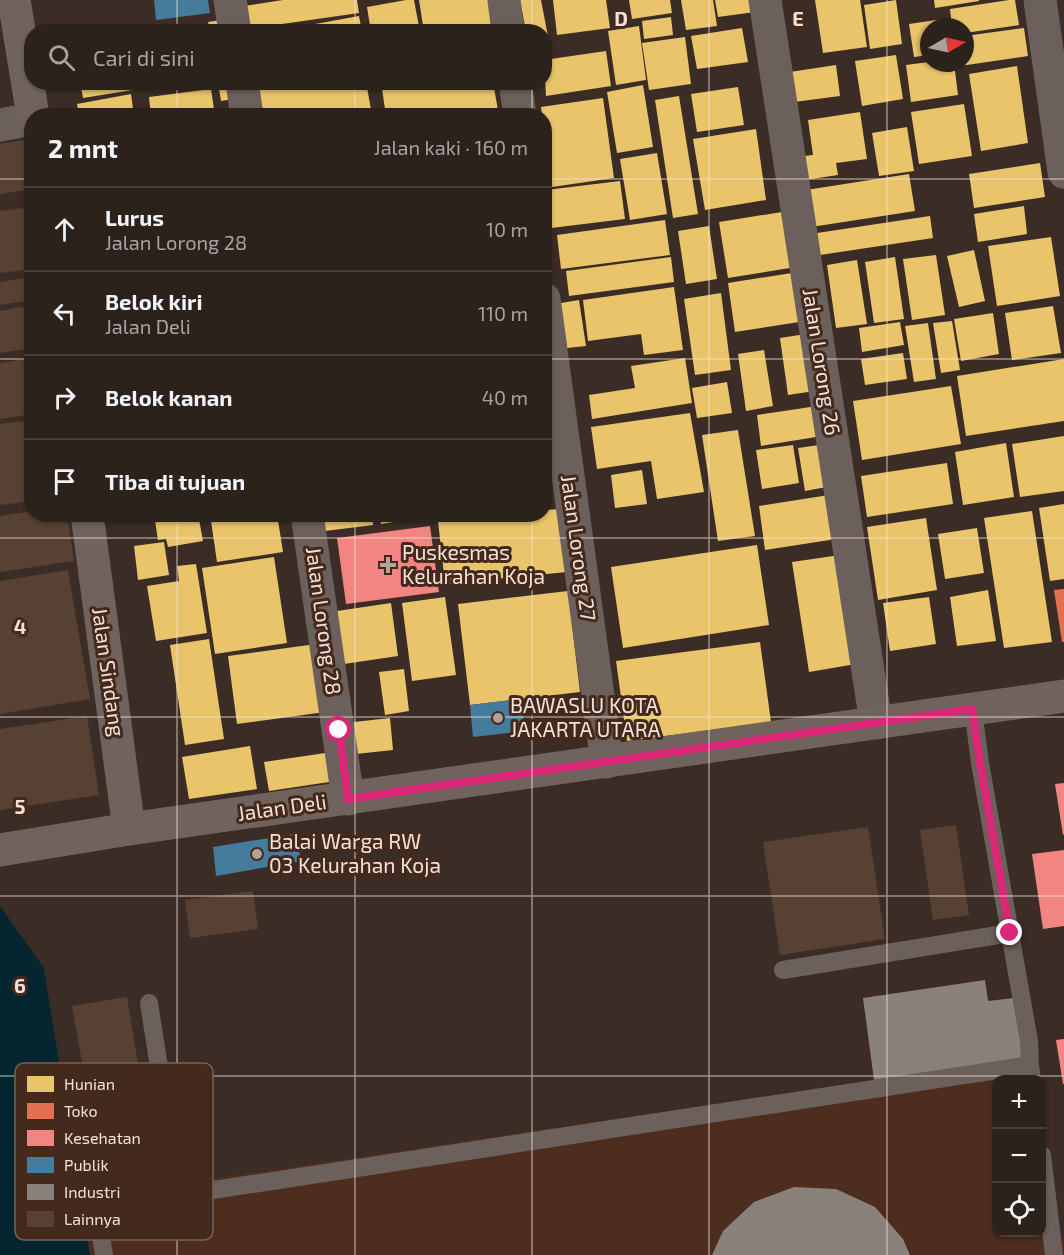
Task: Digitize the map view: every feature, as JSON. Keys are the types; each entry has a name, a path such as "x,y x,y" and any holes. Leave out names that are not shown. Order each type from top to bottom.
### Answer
{"street":[{"path":"14,0 24,65"},
{"path":"230,0 234,24"},
{"path":"504,0 507,24"},
{"name":"Jalan Lorong 26","path":"765,0 876,723"},
{"path":"1040,0 1064,172"},
{"path":"28,90 31,108"},
{"path":"243,90 246,108"},
{"path":"516,90 519,108"},
{"path":"0,125 24,119"},
{"name":"Jalan Lorong 27","path":"552,358 607,762"},
{"name":"Jalan Sindang","path":"88,522 129,829"},
{"name":"Jalan Lorong 28","path":"308,522 348,799"},
{"name":"Jalan Deli","path":"0,850 129,829 1064,696"}],"lane":[{"path":"213,1190 1031,1072 1029,1041 972,709"},
{"path":"783,970 1010,933"},
{"path":"149,1003 158,1063"},
{"path":"1045,1183 1054,1255"},
{"path":"102,1240 104,1255"}],"shaded area":[{"path":"1023,1058 1026,1075 992,1075 992,1237 1046,1237 1046,1186 1055,1238 1064,1237 1064,1255 90,1255 88,1240 213,1240 213,1179"}],"water":[{"path":"0,906 44,968 59,1063 15,1063 15,1240 88,1240 90,1255 0,1255"}],"building: Hunian":[{"path":"283,0 357,0 359,13 282,24 246,24 244,6"},
{"path":"414,0 418,24 370,24 367,7"},
{"path":"419,0 491,0 494,24 423,24"},
{"path":"520,0 541,0 546,24 524,24"},
{"path":"553,0 606,0 610,28 557,35"},
{"path":"629,0 670,0 672,13 632,19"},
{"path":"681,0 713,0 717,26 686,30"},
{"path":"715,0 753,0 755,12 718,17"},
{"path":"815,0 860,0 867,47 823,53"},
{"path":"896,0 902,44 870,49 864,5"},
{"path":"934,0 979,0 979,1 935,8"},
{"path":"1015,0 1019,25 974,32 974,18 951,18 950,9"},
{"path":"359,16 360,24 315,24"},
{"path":"671,17 673,35 644,39 642,21"},
{"path":"227,19 228,24 208,24 208,22"},
{"path":"920,22 920,56 914,57 909,24"},
{"path":"639,26 646,80 616,85 608,31"},
{"path":"742,28 748,62 697,69 691,36"},
{"path":"1024,28 1028,56 974,64 974,35"},
{"path":"685,37 691,84 649,90 642,43"},
{"path":"606,51 611,86 546,96 546,90 552,90 552,59"},
{"path":"896,55 903,99 862,106 855,61"},
{"path":"920,63 920,72 955,72 958,95 911,102 906,65"},
{"path":"836,65 840,96 794,102 790,72"},
{"path":"1017,66 1028,143 981,151 969,74"},
{"path":"643,85 653,147 617,153 607,92"},
{"path":"738,87 744,125 697,132 691,94"},
{"path":"82,90 133,90 83,98"},
{"path":"211,90 214,108 150,108 149,97"},
{"path":"219,90 238,90 239,98 221,101"},
{"path":"257,90 367,90 371,108 260,108"},
{"path":"382,90 494,90 498,108 385,108"},
{"path":"131,94 133,108 78,108 77,104"},
{"path":"679,96 698,214 673,218 655,100"},
{"path":"603,98 614,178 552,187 552,108 541,107"},
{"path":"964,104 972,156 919,164 911,112"},
{"path":"860,112 867,159 836,163 838,175 798,181 795,157 813,155 808,120"},
{"path":"907,127 914,171 879,176 872,133"},
{"path":"756,129 766,200 705,210 693,139"},
{"path":"657,153 667,214 630,220 620,159"},
{"path":"1040,163 1045,197 974,208 969,174"},
{"path":"909,174 915,211 811,227 806,190"},
{"path":"620,181 625,219 552,228 552,189"},
{"path":"1024,206 1027,234 978,242 974,214"},
{"path":"788,211 796,267 728,278 719,222"},
{"path":"930,216 933,238 820,255 817,233"},
{"path":"665,220 670,255 561,269 557,235"},
{"path":"709,226 717,279 686,284 678,231"},
{"path":"1051,237 1060,296 997,306 988,246"},
{"path":"974,250 985,301 959,307 947,256"},
{"path":"936,255 945,315 912,320 903,259"},
{"path":"671,257 674,282 569,296 566,271"},
{"path":"895,257 904,319 874,323 865,262"},
{"path":"857,260 867,324 836,328 827,265"},
{"path":"798,272 806,321 735,332 728,283"},
{"path":"674,287 683,350 644,355 641,334 588,341 583,300"},
{"path":"721,293 731,370 695,375 684,299"},
{"path":"579,300 586,346 567,348 561,303"},
{"path":"1053,306 1061,353 1012,360 1005,313"},
{"path":"993,313 999,354 961,361 954,319"},
{"path":"952,321 960,370 941,373 933,323"},
{"path":"900,322 904,345 862,352 859,328"},
{"path":"928,323 936,379 914,382 905,326"},
{"path":"812,333 821,390 788,395 780,338"},
{"path":"764,350 773,406 746,411 738,354"},
{"path":"903,353 907,379 865,385 861,359"},
{"path":"685,358 692,403 592,419 589,395 635,388 631,366"},
{"path":"1064,359 1064,421 966,436 957,376"},
{"path":"727,382 732,413 697,418 692,388"},
{"path":"951,386 961,444 862,460 853,401"},
{"path":"817,406 822,436 761,446 757,415"},
{"path":"690,413 704,492 657,499 651,461 597,469 591,427"},
{"path":"738,430 755,536 718,541 702,435"},
{"path":"1064,436 1064,491 1020,497 1012,444"},
{"path":"1006,443 1014,497 963,505 955,452"},
{"path":"826,444 832,486 805,491 798,448"},
{"path":"793,445 799,483 762,489 756,450"},
{"path":"947,463 953,504 867,517 861,476"},
{"path":"642,470 647,504 615,508 611,475"},
{"path":"829,495 836,539 765,550 759,506"},
{"path":"1064,504 1064,579 1050,581 1039,508"},
{"path":"561,509 567,572 445,584 438,522 552,522 552,510"},
{"path":"1032,511 1052,642 1004,648 984,518"},
{"path":"926,518 937,590 878,600 867,527"},
{"path":"155,522 199,522 203,541 168,547 166,539 158,540"},
{"path":"211,522 278,522 283,552 217,562"},
{"path":"316,522 373,522 373,525 317,532"},
{"path":"977,528 984,573 945,579 938,534"},
{"path":"164,542 169,575 138,580 134,546"},
{"path":"757,545 769,625 623,648 611,567"},
{"path":"840,555 856,664 809,672 792,562"},
{"path":"274,557 287,643 215,654 202,568"},
{"path":"196,564 207,633 156,641 147,586 179,581 177,566"},
{"path":"988,590 996,641 957,646 950,597"},
{"path":"568,591 580,692 470,705 458,604"},
{"path":"445,597 456,675 412,681 402,603"},
{"path":"929,597 936,644 890,651 883,603"},
{"path":"391,603 398,656 344,664 337,611"},
{"path":"209,639 224,739 185,745 170,645"},
{"path":"760,642 771,722 627,741 616,661"},
{"path":"316,644 325,712 237,724 228,656"},
{"path":"404,669 409,711 385,715 379,672"},
{"path":"390,718 393,750 356,754 354,722"},
{"path":"250,746 257,789 189,799 182,757"},
{"path":"332,752 336,781 269,791 264,762"}],"building: Toko":[{"path":"1064,589 1064,642 1062,642 1054,590"}],"building: Kesehatan":[{"name":"Puskesmas Kelurahan Koja","path":"430,526 439,592 346,604 337,538"},
{"path":"1064,783 1064,834 1063,835 1055,784"},
{"path":"1064,850 1064,926 1043,929 1032,854"},
{"path":"1064,1039 1064,1084 1063,1084 1056,1040"}],"building: Publik":[{"path":"154,0 208,0 210,13 156,20"},
{"path":"521,699 525,731 473,737 470,705"},
{"name":"Balai Warga RW 03 Kelurahan Koja","path":"294,834 302,861 216,876 213,847"}],"building: Industri":[{"path":"985,980 988,1001 1014,998 1023,1058 874,1080 863,998"},
{"path":"794,1187 836,1189 875,1207 903,1239 910,1255 712,1255 723,1231 754,1202"}],"building: Lainnya":[{"path":"24,140 24,190 0,194 0,144"},
{"path":"24,208 24,270 0,273 0,211"},
{"path":"24,278 24,301 0,305 0,282"},
{"path":"24,306 24,349 0,353 0,311"},
{"path":"24,359 24,415 0,419 0,363"},
{"path":"24,421 24,502 0,505 0,424"},
{"path":"24,512 24,522 68,522 74,561 0,572 0,516"},
{"path":"68,570 90,699 0,714 0,581"},
{"path":"87,716 99,795 0,810 0,729"},
{"path":"956,825 969,915 933,920 920,830"},
{"path":"868,827 885,939 780,955 763,842"},
{"path":"253,891 258,929 190,938 185,900"},
{"path":"127,997 138,1063 82,1063 72,1006"}],"place":[{"name":"Puskesmas Kelurahan Koja","path":"388,565"},
{"name":"BAWASLU KOTA JAKARTA UTARA","path":"498,718"},
{"name":"Balai Warga RW 03 Kelurahan Koja","path":"257,854"}],"route":[{"path":"339,730 348,799 972,709 1010,933"}]}
